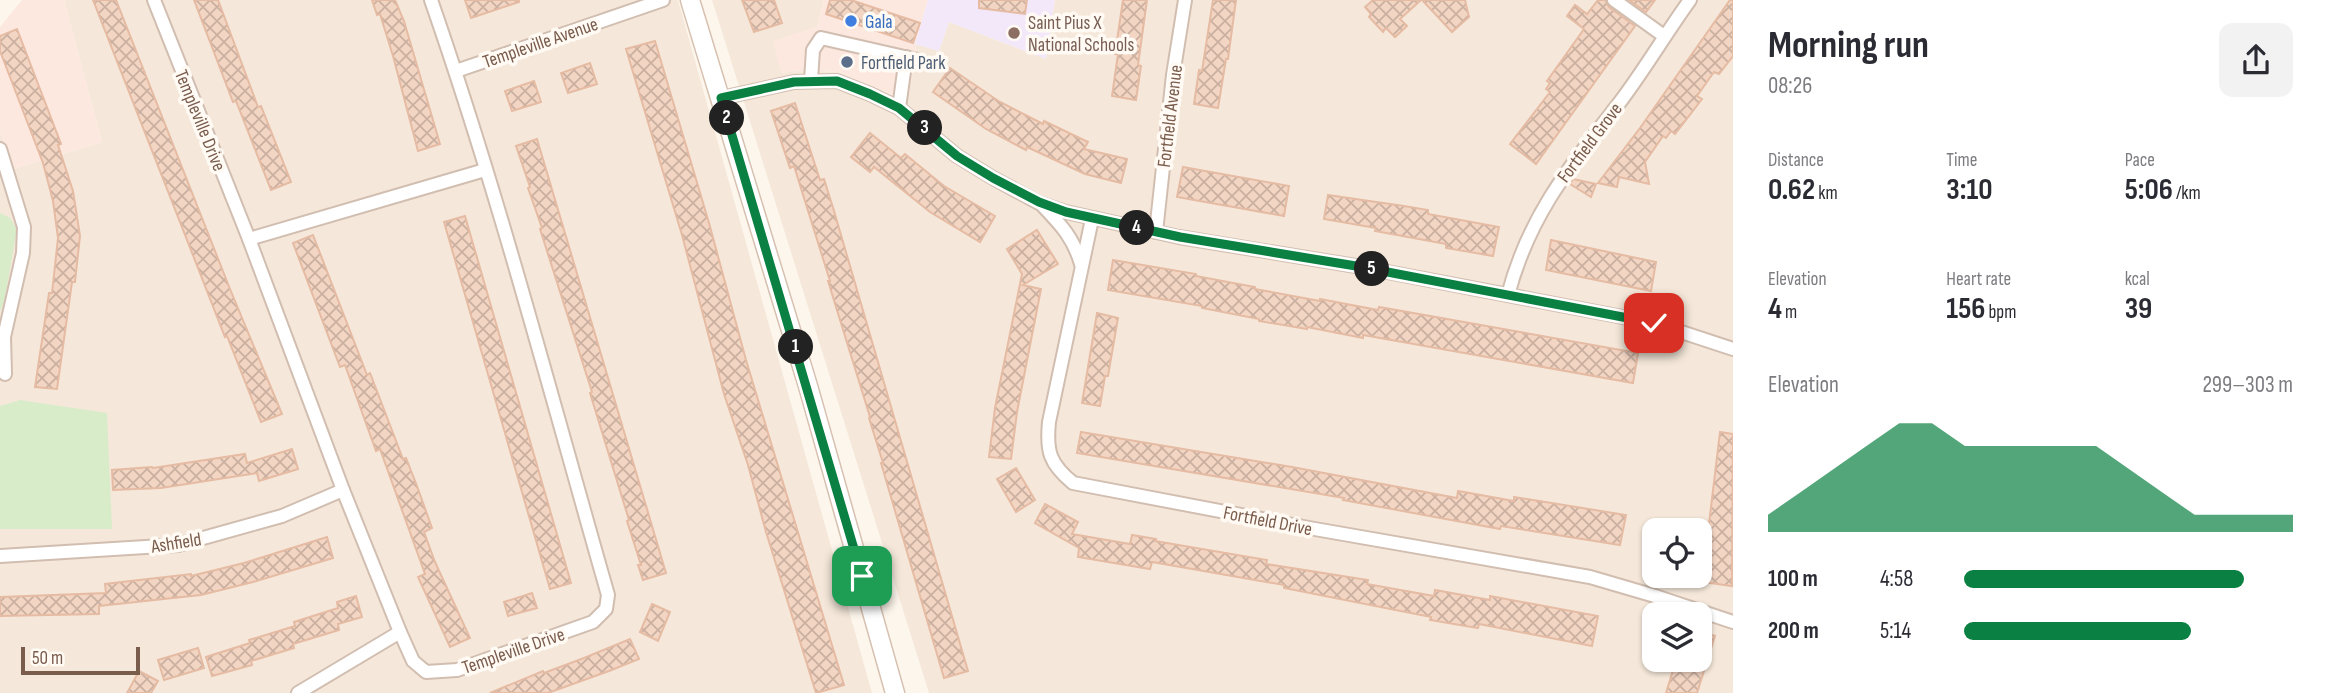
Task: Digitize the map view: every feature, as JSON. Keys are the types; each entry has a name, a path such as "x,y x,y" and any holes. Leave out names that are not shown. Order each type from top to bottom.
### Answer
{"main road":[{"path":"690,0 808,386 895,693"}],"street":[{"name":"Templeville Drive","path":"154,0 400,632 413,661 426,672 457,670 593,622 606,608 608,595 456,71 431,0"},
{"name":"Templeville Avenue","path":"456,71 663,0"},
{"name":"Fortfield Avenue","path":"1156,232 1173,75 1185,0"},
{"path":"1614,0 1664,36"},
{"name":"Fortfield Grove","path":"1508,295 1527,239 1553,191 1690,0"},
{"path":"811,80 813,50 821,38 922,61"},
{"path":"899,108 906,57"},
{"path":"721,98 811,80 837,81 899,108 957,156 993,178 1039,202 1092,219 1654,323 1733,349"},
{"path":"0,149 24,227 23,253 2,337 5,374"},
{"path":"249,239 485,170"},
{"path":"0,193 13,188"},
{"path":"1039,202 1075,244 1082,268"},
{"name":"Fortfield Drive","path":"1092,219 1047,440 1051,459 1059,471 1073,483 1590,577 1733,622"},
{"name":"Ashfield","path":"0,556 178,545 282,516 344,490"},
{"path":"298,693 400,632"}],"shaded area":[{"path":"22,0 64,0 102,142 13,169 0,130 0,27"},
{"path":"64,0 678,0 872,693 0,693 0,130 13,169 102,142"},
{"path":"712,0 824,0 817,27 781,73 803,70 838,72 906,101 917,54 915,44 939,51 949,22 1046,59 1055,0 1733,0 1733,693 929,693"},
{"name":"Fortfield Park","path":"824,0 928,0 915,44 917,54 907,101 838,72 803,70 781,73 773,41 817,27"},
{"name":"Saint Pius X National Schools","path":"928,0 1055,0 1046,59 949,22 939,51 915,44"}],"green space":[{"path":"0,213 10,218 17,229 4,303 0,311"},
{"path":"20,400 107,413 112,529 0,529 0,406"}],"building":[{"path":"93,0 116,0 282,414 261,422"},
{"path":"194,0 218,0 258,107 261,106 291,182 271,190 236,101 233,102"},
{"path":"372,0 395,0 404,21 440,144 418,151 393,56 380,14 377,15"},
{"path":"465,0 519,0 519,2 471,18"},
{"path":"742,0 774,0 782,23 754,32"},
{"path":"830,0 851,0 920,23 913,43 826,14"},
{"path":"979,0 1027,0 1025,14 979,8"},
{"path":"1123,0 1147,0 1136,100 1112,96"},
{"path":"1213,0 1236,0 1218,108 1194,104"},
{"path":"1373,0 1421,0 1400,19 1407,26 1395,37 1386,28 1383,32 1369,17 1371,14 1365,7"},
{"path":"1422,0 1465,0 1469,17 1452,32"},
{"path":"1598,0 1605,0 1609,7 1635,26 1536,164 1510,144 1550,92 1546,89 1550,83 1547,81 1584,29 1567,16 1575,5 1587,14"},
{"path":"1629,0 1655,0 1646,12"},
{"path":"1730,0 1733,0 1733,56 1719,74 1714,72 1697,96 1702,99 1675,134 1671,131 1666,138 1663,136 1645,162 1649,184 1619,177 1617,187 1598,183 1640,128"},
{"path":"17,29 61,144 58,145 73,191 80,236 57,389 35,387 49,293 52,293 58,238 53,201 43,163 0,51 0,36"},
{"path":"655,41 746,360 844,685 816,693 724,394 682,235 626,49"},
{"path":"590,63 597,84 568,93 561,73"},
{"path":"950,68 1000,102 1043,124 1044,121 1088,142 1084,149 1127,159 1121,183 1085,174 1027,147 1026,150 986,129 933,92"},
{"path":"534,81 541,102 512,111 505,91"},
{"path":"795,103 820,180 824,179 834,211 968,671 944,678 830,281 794,166 790,168 771,111"},
{"path":"870,133 901,158 905,154 944,186 995,216 980,242 930,212 874,167 870,172 851,157"},
{"path":"537,139 666,573 643,580 627,521 629,520 590,393 592,392 516,146"},
{"path":"1183,167 1289,186 1284,216 1177,197"},
{"path":"1573,179 1596,184 1591,197 1570,184"},
{"path":"1328,195 1428,210 1428,214 1499,227 1493,256 1375,231 1376,228 1324,219"},
{"path":"465,216 571,583 550,589 444,222"},
{"path":"1037,230 1058,264 1023,285 1041,289 1017,412 1011,459 989,457 995,408 1022,274 1007,249"},
{"path":"313,235 367,375 370,373 403,459 406,458 417,486 432,528 424,532 470,638 450,647 418,577 425,574 380,449 376,451 345,365 340,367 293,243"},
{"path":"1551,240 1656,262 1651,291 1546,270"},
{"path":"1113,260 1196,274 1255,289 1320,301 1378,310 1379,307 1638,353 1633,383 1363,335 1363,338 1259,321 1202,306 1108,290"},
{"path":"1097,313 1118,318 1100,406 1082,403"},
{"path":"1081,432 1457,498 1458,491 1626,515 1620,545 1501,526 1500,529 1343,500 1344,498 1077,453"},
{"path":"1720,432 1733,434 1732,586 1712,583 1712,518 1710,518"},
{"path":"292,449 298,469 259,481 257,473 161,488 113,490 112,470 153,468 245,454 247,463"},
{"path":"1016,468 1035,500 1016,512 997,479"},
{"path":"1045,504 1078,522 1072,534 1130,544 1132,535 1267,560 1266,564 1368,580 1367,584 1434,596 1435,590 1490,600 1490,596 1598,616 1592,646 1479,624 1478,628 1430,620 1431,617 1284,588 1284,585 1152,562 1150,569 1078,557 1079,548 1035,523"},
{"path":"327,537 333,558 201,595 99,606 99,614 0,616 0,597 106,593 105,584 191,576 244,563"},
{"path":"532,593 537,608 508,616 504,602"},
{"path":"356,596 362,617 338,624 339,630 293,644 294,648 251,661 252,665 212,676 206,657 295,626 294,622 338,608 337,602"},
{"path":"652,604 670,612 658,641 640,632"},
{"path":"630,639 639,659 609,671 548,693 490,693 543,671 544,673"},
{"path":"198,648 204,668 164,680 158,660"},
{"path":"139,671 158,681 151,693 127,693"},
{"path":"1672,672 1704,672 1697,693 1666,693"}],"place":[{"name":"Gala","path":"851,21"},
{"name":"Saint Pius X National Schools","path":"1014,33"},
{"name":"Fortfield Park","path":"847,62"}],"route":[{"path":"862,576 721,98 794,82 837,81 899,108 957,156 1039,202 1066,212 1180,237 1356,266 1654,323"}]}
